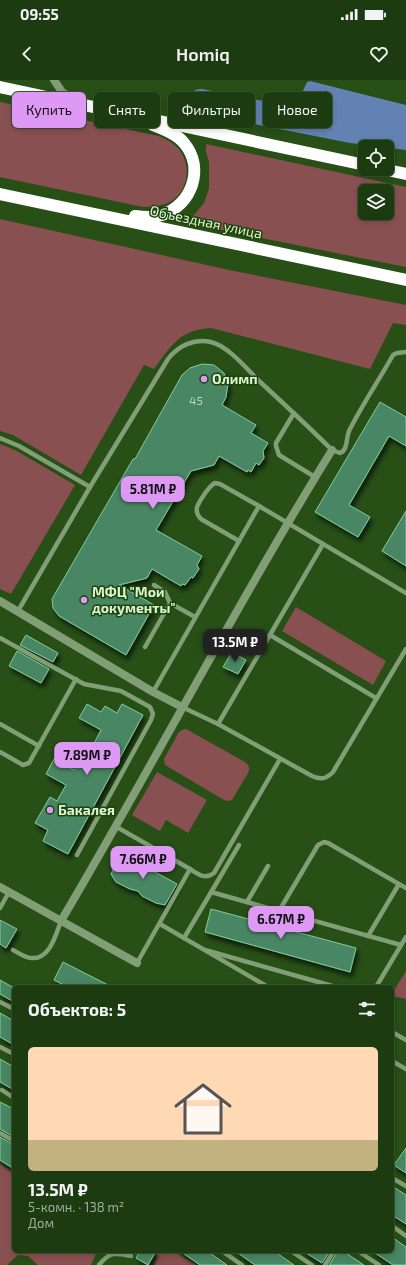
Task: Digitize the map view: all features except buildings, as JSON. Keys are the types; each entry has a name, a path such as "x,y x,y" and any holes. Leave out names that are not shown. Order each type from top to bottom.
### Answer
{"highway":[{"path":"0,86 94,106"},
{"path":"160,120 358,163"},
{"path":"82,211 139,217 154,217 162,215 181,204 189,195 193,184 194,161 184,142 174,134 160,128"},
{"path":"394,172 406,174"},
{"name":"Объездная улица","path":"0,194 406,280"}],"street":[{"path":"54,80 58,87 68,96 88,105"},
{"path":"60,921 287,523 332,450"},
{"path":"0,601 153,692 182,707"},
{"path":"0,887 137,963"}],"lane":[{"path":"18,611 90,487 168,359 179,348 185,344 197,341 217,344 229,353 332,450 340,454 343,452 348,432 393,355 406,352"},
{"path":"294,413 276,443 277,451 279,455 315,477"},
{"path":"0,438 15,444 90,487"},
{"path":"239,541 198,516 197,507 209,488 215,483 220,484 259,506 406,593"},
{"path":"153,692 259,506"},
{"path":"218,724 323,544"},
{"path":"154,585 165,592 170,603 195,617"},
{"path":"145,647 170,603"},
{"path":"270,635 376,698"},
{"path":"0,638 91,686 126,693 150,707 153,714 77,855"},
{"path":"182,707 218,724 317,779 322,779 328,777 333,772 406,649"},
{"path":"0,752 25,765 29,763 76,679"},
{"path":"0,724 39,746"},
{"path":"115,826 203,877 211,876 280,758"},
{"path":"279,911 318,845 324,842 328,842 406,888"},
{"path":"184,938 239,845"},
{"path":"248,902 268,866"},
{"path":"137,963 190,869"},
{"path":"368,936 399,884"},
{"path":"0,908 9,892"},
{"path":"211,892 401,945"},
{"path":"14,950 25,957 32,958 37,957 47,951 53,944 60,921"},
{"path":"160,924 265,985"},
{"path":"377,985 406,937"},
{"path":"205,950 329,985"},
{"path":"0,1002 12,1008"},
{"path":"394,1033 406,1040"},
{"path":"0,1047 12,1053"},
{"path":"394,1062 406,1069"},
{"path":"1,1091 12,1097"},
{"path":"0,1133 12,1140"},
{"path":"394,1179 406,1186"},
{"path":"394,1227 406,1236"},
{"path":"99,1265 109,1255 119,1253 131,1256"},
{"path":"225,1253 242,1265"},
{"path":"294,1253 312,1265"},
{"path":"325,1265 333,1253"},
{"path":"361,1253 379,1265"}],"shaded area":[{"path":"0,102 12,105 12,128 86,128 86,121 94,122 94,128 121,128 158,136 172,143 183,155 187,171 184,187 173,200 166,204 151,207 143,207 0,177"},
{"path":"206,144 392,184 358,184 358,220 394,220 394,184 406,187 406,267 191,224 189,221 204,203 209,189 209,162 206,152"},
{"path":"0,219 229,270 406,305 406,325 393,323 370,369 211,328 191,332 183,336 171,346 154,369 144,365 81,475 13,435 0,431"},
{"path":"0,444 15,450 75,485 11,594 0,589"},
{"path":"296,607 386,661 373,685 282,631"},
{"path":"186,729 248,765 248,773 232,800 224,800 165,765 164,759 179,732"},
{"path":"157,772 207,800 188,833 166,820 160,831 132,815"},
{"path":"406,971 406,999 394,996 394,991"},
{"path":"0,1164 12,1172 12,1253 96,1253 91,1265 38,1265 28,1256 18,1255 7,1265 0,1265"},
{"path":"156,1253 176,1253 197,1265 154,1265 157,1257"}],"water":[{"path":"310,81 406,105 406,150 394,148 394,140 358,140 358,144 274,128 332,128 332,92 302,92 307,82"},
{"path":"202,89 217,92 192,92"},
{"path":"255,99 263,101 263,126 255,124"}],"place":[{"name":"Олимп","path":"204,379"},
{"name":"МФЦ \"Мои документы\"","path":"84,600"},
{"name":"Бакалея","path":"50,810"}]}
